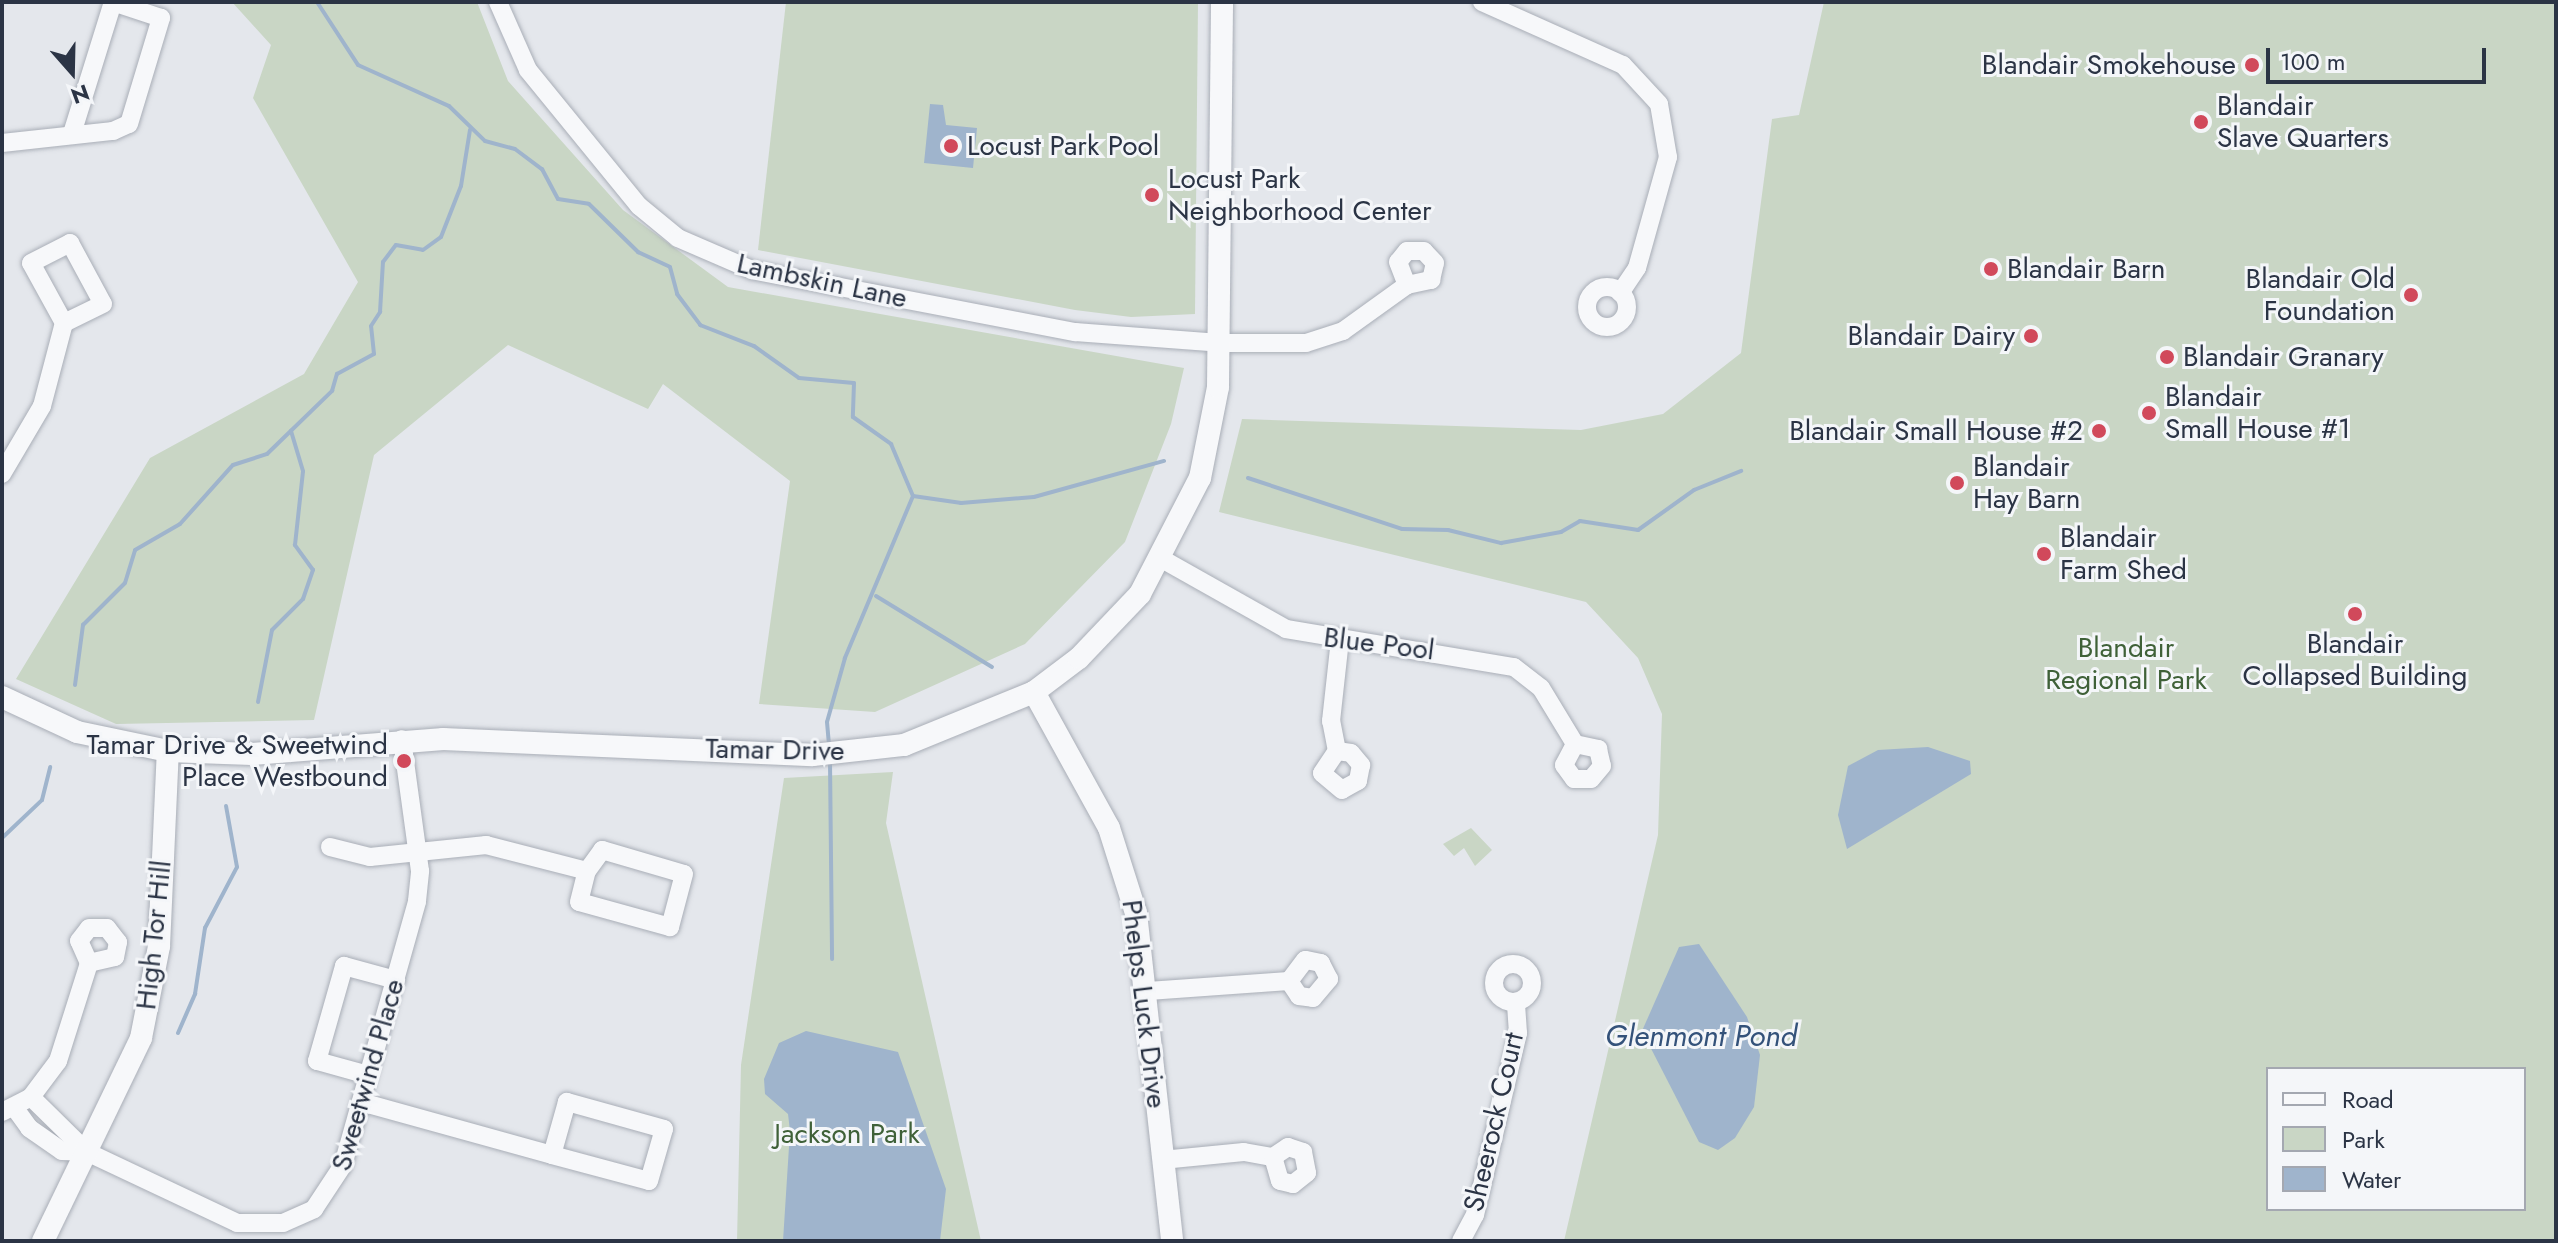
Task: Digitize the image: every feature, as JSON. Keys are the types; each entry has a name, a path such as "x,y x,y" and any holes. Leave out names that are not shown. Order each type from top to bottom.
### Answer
{"street":[{"path":"2,143 72,134 129,124 161,18 113,2 72,134"},
{"name":"Lambskin Lane","path":"498,2 545,93 639,206 700,250 752,270 1075,332 1220,343 1321,339 1362,321 1407,285"},
{"name":"Tamar Drive","path":"2,697 77,732 168,751 252,754 402,739 813,755 850,754 944,733 1034,692 1117,622 1162,559 1200,478 1220,343 1222,2"},
{"path":"1482,2 1623,65 1659,104 1668,157 1637,268 1620,293"},
{"path":"2,474 53,374 64,323"},
{"name":"Blue Pool","path":"1162,559 1262,620 1340,640 1514,667 1541,688 1575,744"},
{"path":"1337,751 1331,721 1340,640"},
{"name":"Phelps Luck Drive","path":"1034,692 1115,842 1148,991 1172,1241"},
{"name":"Sweetwind Place","path":"87,1152 237,1223 283,1223 314,1209 335,1184 396,980 420,886 402,739"},
{"name":"High Tor Hill","path":"43,1241 136,1050 152,992 168,751"},
{"path":"330,847 370,857 486,845 587,871"},
{"path":"602,850 684,874 670,927 579,902 587,871 602,850"},
{"path":"87,1152 62,1151 41,1139 8,1109 31,1097 69,1041 89,963"},
{"path":"368,1075 317,1061 344,966 396,980"},
{"path":"1148,991 1289,981"},
{"name":"Sheerock Court","path":"1461,1241 1475,1215 1518,1033 1516,1002"},
{"path":"31,1097 87,1152"},
{"path":"361,1102 552,1155 649,1181 664,1129 567,1102 552,1155"},
{"path":"1162,1160 1244,1152 1273,1157"}],"green space":[{"path":"232,2 477,2 508,81 623,210 728,287 1184,368 1171,424 1125,542 1025,644 875,712 759,704 790,481 663,384 648,409 508,345 374,455 314,720 116,724 16,679 150,458 304,374 358,282 253,98 271,45"},
{"path":"786,2 1198,2 1195,314 1131,317 1075,310 758,250"},
{"name":"Blandair Regional Park","path":"1824,2 2556,2 2556,1241 1564,1241 1658,835 1662,714 1638,658 1586,602 1219,512 1242,419 1581,430 1663,414 1741,353 1772,119 1799,115"},
{"name":"Jackson Park","path":"893,772 886,823 981,1241 737,1241 741,1065 784,778"},
{"path":"1471,828 1492,850 1475,866 1464,848 1454,856 1443,844"}],"water":[{"name":"Locust Park Pool","path":"930,104 943,105 946,125 977,128 973,168 924,163"},
{"path":"1928,747 1970,761 1971,774 1847,849 1838,815 1848,766 1878,750"},
{"name":"Glenmont Pond","path":"1699,944 1747,1017 1760,1055 1754,1107 1735,1138 1718,1150 1699,1142 1642,1031 1679,947"},
{"path":"806,1031 898,1052 946,1189 940,1241 783,1241 790,1131 788,1114 765,1094 764,1079 779,1043"}],"waterway":[{"path":"317,2 358,65 449,106 485,141 515,149 542,169 558,199 589,204 638,252 670,267 677,294 700,325 754,346 799,378 854,383 853,417 891,444 913,496 845,658 827,722 829,745"},
{"path":"75,685 83,625 125,583 135,550 180,524 233,465 267,454 332,391 337,374 374,354 371,326 380,312 383,262 396,245 423,250 441,237 461,186 470,130"},
{"path":"258,702 272,630 303,599 313,570 295,545 303,471 291,431"},
{"path":"913,496 961,503 1034,497 1164,461"},
{"path":"1248,478 1402,529 1448,530 1501,543 1561,532 1580,521 1638,530 1694,490 1741,471"},
{"path":"876,596 992,667"},
{"path":"830,762 832,959"},
{"path":"2,838 42,800 50,767"},
{"path":"178,1033 195,994 205,928 237,867 226,806"}],"place":[{"name":"Blandair Smokehouse","path":"2252,65"},
{"name":"Blandair Slave Quarters","path":"2201,122"},
{"name":"Locust Park Pool","path":"951,146"},
{"name":"Locust Park Neighborhood Center","path":"1152,195"},
{"name":"Blandair Barn","path":"1991,269"},
{"name":"Blandair Old Foundation","path":"2411,295"},
{"name":"Blandair Dairy","path":"2031,336"},
{"name":"Blandair Granary","path":"2167,357"},
{"name":"Blandair Small House #1","path":"2149,413"},
{"name":"Blandair Small House #2","path":"2099,431"},
{"name":"Blandair Hay Barn","path":"1957,483"},
{"name":"Blandair Farm Shed","path":"2044,554"},
{"name":"Blandair Collapsed Building","path":"2355,614"},
{"name":"Tamar Drive & Sweetwind Place Westbound","path":"404,761"}]}
